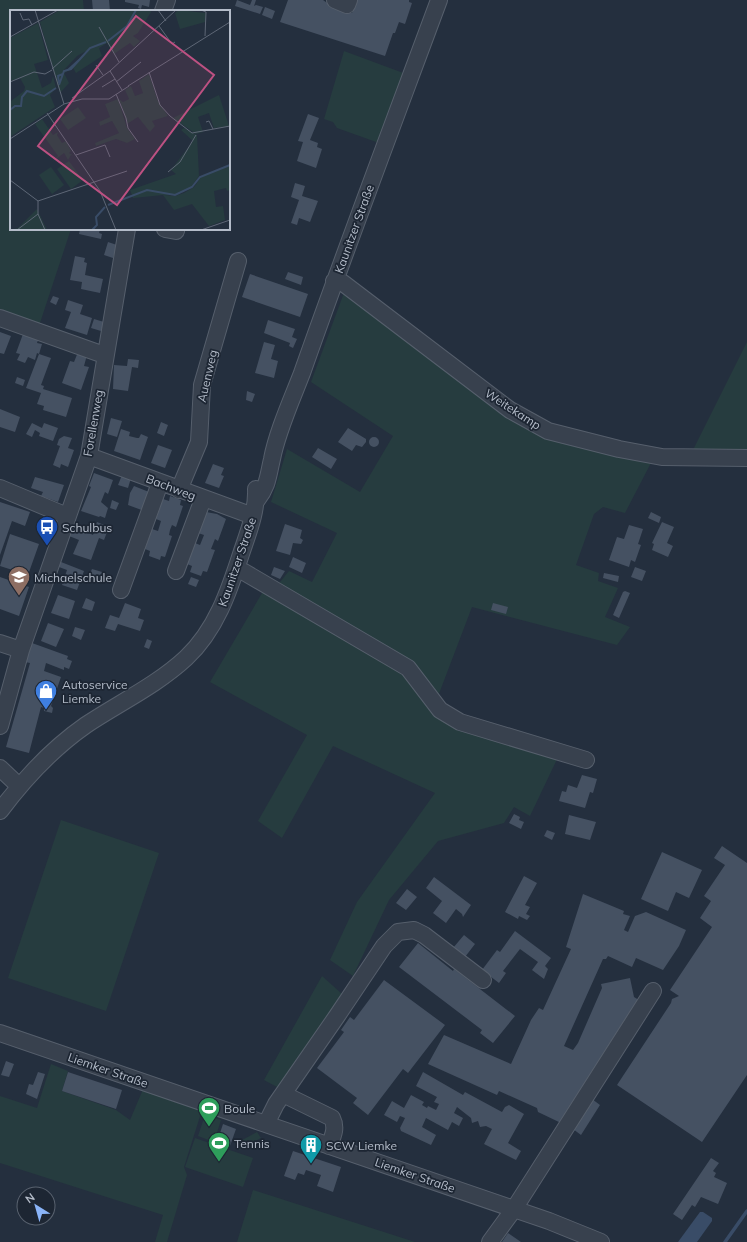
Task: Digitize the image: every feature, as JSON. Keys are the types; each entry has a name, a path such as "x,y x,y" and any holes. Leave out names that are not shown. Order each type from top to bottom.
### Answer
{"street":[{"path":"163,10 167,0"},
{"path":"335,0 347,5 349,0"},
{"name":"Kaunitzer Straße","path":"0,811 19,786 51,754 84,726 165,675 187,657 210,629 225,600 257,500 264,490 271,471 272,459 334,281 439,0"},
{"name":"Forellenweg","path":"0,726 21,650 89,456 104,355 127,230"},
{"name":"Auenweg","path":"179,490 199,442 202,386 238,261"},
{"name":"Weitekamp","path":"334,281 343,283 510,410 548,431 619,449 662,457 747,458"},
{"path":"0,318 104,355"},
{"name":"Bachweg","path":"89,456 202,499 253,516"},
{"path":"121,590 160,482"},
{"path":"0,488 67,516"},
{"path":"176,571 202,499"},
{"path":"236,569 244,572 408,668 440,710 460,722 586,760"},
{"path":"0,643 21,650"},
{"path":"0,768 19,786"},
{"path":"266,1124 271,1112 384,946 398,932 414,930 424,935 483,980"},
{"path":"490,1242 514,1209 653,991"},
{"name":"Liemker Straße","path":"0,1033 514,1209 584,1234 601,1242"},
{"path":"283,1094 332,1118 335,1124 333,1136 329,1146"}],"green space":[{"path":"0,0 83,0 84,10 10,10 10,230 71,230 38,329 0,314"},
{"path":"344,51 406,74 379,143 337,128 333,122 324,119"},
{"path":"345,290 507,412 652,461 625,513 603,507 594,514 576,565 599,573 598,581 618,588 605,617 630,627 617,645 472,607 437,699 414,668 276,587 289,571 312,582 337,533 271,502 287,449 360,492 393,436 311,382"},
{"path":"747,342 747,452 692,452"},
{"path":"265,588 408,674 432,707 559,755 530,816 514,807 504,823 438,841 389,900 353,976 330,960 357,902 435,793 333,746 282,838 258,821 307,735 210,682"},
{"path":"61,820 159,853 106,1011 8,978"},
{"path":"322,976 342,994 279,1088 264,1080"},
{"path":"51,1064 68,1071 62,1091 116,1110 130,1120 144,1087 202,1110 184,1167 187,1175 167,1242 155,1242 163,1215 0,1163 0,1096 37,1108"},
{"name":"Boule","path":"205,1115 221,1120 214,1142 198,1136"},
{"name":"Boule","path":"257,1132 261,1138 239,1150 235,1144"},
{"name":"Tennis","path":"195,1138 253,1158 243,1187 185,1167"},
{"path":"253,1190 415,1242 237,1242"}],"water":[{"path":"700,1212 703,1212 712,1218 712,1221 697,1242 678,1242"}],"building":[{"path":"92,0 109,0 110,10 93,10"},
{"path":"125,0 150,0 149,7 142,5 141,9 138,8 139,5 125,2"},
{"path":"237,0 250,5 252,0 256,0 254,6 256,5 263,7 260,14 235,6"},
{"path":"288,0 323,0 330,5 352,13 356,0 409,0 409,2 412,3 405,24 399,22 395,33 393,33 385,56 280,22"},
{"path":"265,7 275,11 272,19 262,15"},
{"path":"308,114 319,118 310,140 318,143 317,147 322,149 316,168 297,161 303,142 298,141"},
{"path":"295,183 305,186 302,196 318,201 310,222 299,218 297,225 291,223 299,200 291,197"},
{"path":"80,230 100,230 99,233 102,234 101,239 79,234"},
{"path":"108,242 117,245 113,258 104,255"},
{"path":"75,256 85,258 84,262 87,263 85,275 103,279 100,293 81,289 82,282 70,280"},
{"path":"288,272 303,277 301,285 285,279"},
{"path":"250,274 308,294 300,317 242,297"},
{"path":"53,296 59,298 56,305 50,302"},
{"path":"68,300 83,305 80,314 92,318 87,335 65,328 71,312 65,310"},
{"path":"94,319 104,322 101,331 91,328"},
{"path":"268,320 295,329 292,337 297,339 293,348 289,346 290,343 264,333"},
{"path":"0,332 11,336 4,354 0,353"},
{"path":"23,334 38,340 37,343 42,344 39,354 37,353 35,360 28,357 25,363 17,360 20,354 16,353"},
{"path":"264,342 275,345 271,359 278,361 274,378 255,373"},
{"path":"78,352 87,355 84,366 89,367 81,390 62,383 70,361 74,362"},
{"path":"39,354 51,358 41,385 44,386 43,389 72,398 66,417 43,410 44,406 37,404 41,393 26,388"},
{"path":"128,359 139,360 138,368 132,367 128,391 113,389 114,365 127,366"},
{"path":"17,377 25,380 23,386 15,383"},
{"path":"247,391 255,394 252,402 246,400"},
{"path":"0,409 20,417 15,432 0,427"},
{"path":"111,418 122,421 117,437 107,434"},
{"path":"161,422 168,425 164,436 157,433"},
{"path":"32,423 42,428 44,423 58,428 53,441 39,436 40,433 35,430 32,437 26,434"},
{"path":"348,428 366,439 366,442 362,447 356,445 352,451 338,442"},
{"path":"121,429 130,432 129,436 139,438 141,434 148,437 140,460 114,451"},
{"path":"64,436 72,438 68,448 74,450 68,467 61,464 60,468 53,465 60,446 57,445 59,439"},
{"path":"372,437 376,437 379,442 376,447 372,447 369,444 369,440"},
{"path":"158,445 172,450 165,468 151,463"},
{"path":"318,448 337,459 331,469 312,457"},
{"path":"213,464 224,468 221,475 224,476 219,488 205,483"},
{"path":"94,473 113,480 108,494 105,492 101,502 108,508 105,518 81,511 91,487 89,486"},
{"path":"122,475 131,478 128,488 118,485"},
{"path":"35,477 64,485 58,502 41,496 43,492 31,488"},
{"path":"134,486 149,492 147,512 128,505 130,493"},
{"path":"170,496 181,500 180,505 183,506 176,527 172,525 170,530 169,535 172,536 165,557 161,556 160,560 149,556 150,551 145,549 152,529 158,531 161,521 156,519 163,499 169,501"},
{"path":"112,500 119,503 116,510 110,508"},
{"path":"0,502 30,512 25,526 12,521 0,555"},
{"path":"206,512 217,514 226,519 218,541 215,539 211,549 215,550 207,572 203,571 201,576 190,572 192,566 187,564 195,543 200,545 204,535 198,533"},
{"path":"651,512 661,517 659,523 648,518"},
{"path":"97,522 109,527 104,540 99,538 91,560 73,554 79,540 69,536 73,525 93,535"},
{"path":"662,522 674,527 667,543 673,546 668,557 652,550 654,544 652,543"},
{"path":"285,524 302,530 300,538 303,540 301,544 293,543 290,555 276,551"},
{"path":"629,525 643,529 638,544 641,545 635,562 631,560 629,567 609,560 617,537 624,539"},
{"path":"10,534 39,544 28,575 0,566"},
{"path":"293,557 306,563 302,573 289,567"},
{"path":"61,562 84,571 77,590 62,585 67,570 59,567"},
{"path":"274,567 285,571 280,579 271,575"},
{"path":"635,567 646,571 642,581 631,577"},
{"path":"92,569 102,572 99,580 89,576"},
{"path":"604,573 619,576 618,582 603,578"},
{"path":"0,577 29,587 19,616 0,609"},
{"path":"191,577 199,580 196,587 188,584"},
{"path":"625,591 630,593 619,618 613,615 623,592"},
{"path":"58,595 75,601 69,619 51,613"},
{"path":"86,598 95,602 92,611 82,608"},
{"path":"125,603 141,609 138,618 144,620 140,631 118,624 115,631 105,628 110,615 119,618"},
{"path":"493,603 508,607 506,614 491,610"},
{"path":"48,623 64,629 56,647 41,641"},
{"path":"75,627 85,630 81,640 72,636"},
{"path":"147,639 152,641 149,649 144,647"},
{"path":"32,643 68,656 67,659 72,661 69,669 64,667 64,670 46,663 44,671 61,677 51,706 53,708 52,713 44,711 44,708 41,707 29,753 6,747 30,663 25,662"},
{"path":"582,775 597,779 593,793 590,792 585,808 559,801 562,791 566,792 568,785 577,788"},
{"path":"514,814 520,817 519,820 524,822 521,829 509,823"},
{"path":"569,815 596,822 590,840 565,834"},
{"path":"547,830 555,833 552,840 544,836"},
{"path":"722,846 747,863 747,1075 702,1142 617,1085 671,1003 672,999 679,996 670,990 712,927 700,918 711,901 704,896 725,865 714,858"},
{"path":"662,852 702,870 689,898 676,892 668,911 641,899"},
{"path":"524,876 537,883 525,905 530,907 526,914 530,916 527,920 519,916 518,919 505,912"},
{"path":"434,877 471,905 463,917 462,914 456,909 446,923 433,913 442,901 426,888"},
{"path":"407,889 417,897 406,910 396,903"},
{"path":"583,894 624,911 623,914 630,916 624,930 628,932 635,916 646,912 686,930 679,946 663,970 636,958 632,967 608,956 606,959 603,959 564,1046 573,1050 578,1043 602,988 601,984 630,978 634,997 642,1002 561,1123 538,1112 537,1108 499,1091 497,1095 428,1064 444,1035 511,1064 531,1020 539,1008 543,1010 571,949 566,947"},
{"path":"515,931 551,958 545,966 548,969 544,979 532,970 538,962 520,949 503,971 506,973 499,983 482,970 497,950 500,952"},
{"path":"464,935 475,944 465,957 453,948"},
{"path":"418,943 453,971 454,969 515,1016 493,1043 480,1033 482,1030 399,967"},
{"path":"384,980 445,1025 408,1073 403,1069 368,1115 353,1103 357,1098 317,1068 344,1032 341,1030 350,1017 354,1020"},
{"path":"6,1061 14,1064 9,1077 1,1075"},
{"path":"38,1072 45,1074 37,1099 26,1094 29,1084 33,1085"},
{"path":"68,1072 122,1090 116,1109 62,1091"},
{"path":"423,1072 463,1095 465,1092 502,1112 505,1107 509,1105 524,1114 508,1143 521,1151 516,1160 484,1144 492,1129 486,1126 480,1127 478,1121 472,1123 471,1118 457,1107 454,1113 463,1118 459,1126 452,1122 448,1130 426,1118 422,1127 436,1135 431,1145 401,1131 400,1128 405,1118 400,1116 397,1122 384,1115 392,1101 404,1108 411,1095 424,1102 422,1105 427,1108 428,1106 436,1110 439,1104 434,1102 437,1097 416,1086"},
{"path":"592,1099 600,1105 581,1135 573,1129"},
{"path":"223,1124 236,1129 230,1146 217,1142"},
{"name":"SCW Liemke","path":"293,1151 341,1167 333,1192 317,1186 321,1175 306,1170 304,1175 298,1173 295,1180 284,1176"},
{"path":"711,1158 719,1163 713,1171 716,1173 714,1177 727,1183 718,1204 701,1197 695,1207 692,1205 682,1220 673,1214"},
{"path":"508,1233 521,1242 502,1242"}],"waterway":[{"path":"725,1242 747,1211"}],"place":[{"name":"Schulbus","path":"47,546"},
{"name":"Michaelschule","path":"19,596"},
{"name":"Autoservice Liemke","path":"46,710"},
{"name":"Boule","path":"209,1128"},
{"name":"Tennis","path":"219,1162"},
{"name":"SCW Liemke","path":"311,1164"}]}
